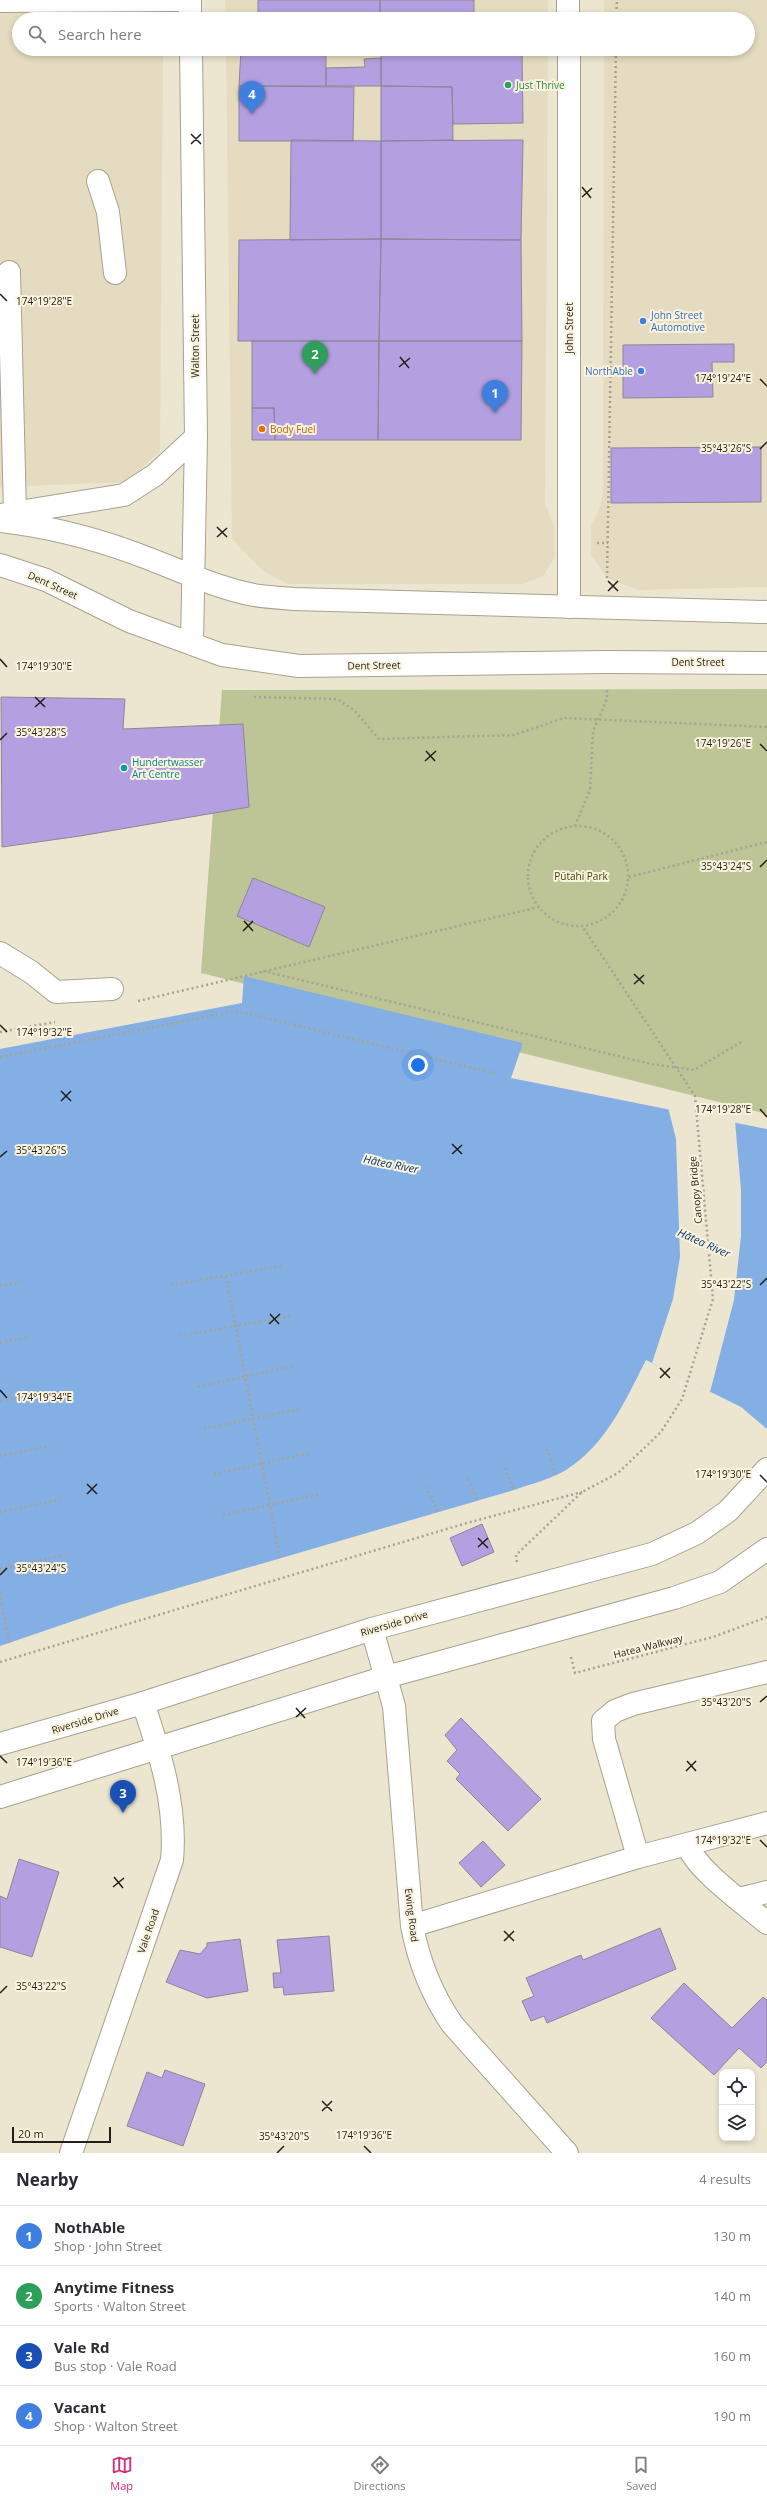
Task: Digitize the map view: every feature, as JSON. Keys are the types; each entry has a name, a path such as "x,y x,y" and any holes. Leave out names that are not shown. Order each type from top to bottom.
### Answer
{"main road":[{"path":"0,1 178,0"},
{"path":"190,0 190,12"},
{"path":"568,0 568,12"},
{"name":"Walton Street","path":"191,56 196,437 192,644"},
{"name":"John Street","path":"568,607 569,56"},
{"path":"98,181 108,212 115,273"},
{"path":"5,516 9,272"},
{"path":"5,516 124,495 155,475 196,437"},
{"path":"5,516 24,524 92,540 130,551 194,576 254,595 294,599 767,612"},
{"name":"Dent Street","path":"0,565 46,580 129,621 222,655 299,666 607,662 767,663"},
{"path":"0,953 31,972 56,992 112,989"},
{"name":"Riverside Drive","path":"0,1744 143,1703 372,1629 652,1554 697,1534 728,1511 767,1469"},
{"path":"0,1797 158,1749 386,1676 565,1629 674,1598 720,1582 767,1549"},
{"name":"Ewing Road","path":"372,1629 394,1706 412,1926 418,1954 437,2002 489,2067 567,2153"},
{"path":"638,1857 604,1739 603,1721 615,1711 634,1704 766,1672"},
{"name":"Vale Road","path":"71,2153 172,1860 174,1839 170,1804 158,1749 143,1703"},
{"path":"412,1926 638,1857 767,1823"},
{"path":"687,1844 695,1859 767,1923"},
{"path":"739,1899 767,1892"}],"path":[{"path":"616,12 617,0"},
{"path":"607,585 616,56"},
{"path":"254,697 337,699 354,710 379,739 514,735 564,718 767,727"},
{"path":"575,826 590,790 593,731 607,699"},
{"path":"575,826 592,827 607,834 619,846 626,861 629,877 626,892 619,905 609,916 582,926 566,925 551,918 539,907 531,894 528,878 530,863 536,849 547,837 560,829 575,826"},
{"path":"629,877 767,842"},
{"path":"134,1002 539,907"},
{"path":"582,926 676,1068"},
{"path":"263,971 651,1064 676,1068 694,1070 741,1042"},
{"path":"0,1032 58,1021 56,992"},
{"path":"0,1057 237,1011 498,1074"},
{"name":"Canopy Bridge","path":"582,1492 618,1473 661,1432 682,1399 714,1299 695,1096 676,1068"},
{"path":"171,1285 282,1266"},
{"path":"226,1276 280,1558"},
{"path":"0,1286 22,1282"},
{"path":"180,1336 290,1316"},
{"path":"0,1343 28,1337"},
{"path":"198,1387 293,1366"},
{"path":"0,1401 41,1393"},
{"path":"204,1429 301,1409"},
{"path":"0,1456 50,1446"},
{"path":"546,1449 556,1474"},
{"path":"214,1474 310,1454"},
{"path":"504,1468 514,1490"},
{"path":"468,1479 477,1500"},
{"path":"426,1487 438,1512"},
{"path":"524,1588 516,1555 582,1492"},
{"path":"0,1662 467,1523 582,1492"},
{"path":"223,1515 320,1494"},
{"path":"0,1512 60,1500"},
{"path":"0,1569 69,1554"},
{"path":"0,1593 9,1643"},
{"name":"Hatea Walkway","path":"565,1629 575,1673 713,1637 767,1617"}],"shaded area":[{"path":"0,0 164,0 164,12 12,12 12,56 163,56 160,451 127,482 0,487"},
{"path":"225,0 548,0 548,12 226,12"},
{"path":"604,0 767,0 767,587 638,590 607,578 591,554 591,526 600,507 603,492 604,56 755,56 755,12 604,12"},
{"path":"226,56 548,56 545,504 554,526 555,557 543,576 523,584 288,584 263,571 232,539"}],"green space":[{"name":"Pūtahi Park","path":"767,689 767,1114 201,973 222,690"}],"water":[{"name":"Hātea River","path":"244,976 523,1043 511,1078 767,1129 767,1429 741,1407 646,1360 622,1406 603,1435 580,1460 554,1476 514,1490 120,1605 0,1646 0,1049 242,1003"}],"pier":[{"path":"668,1107 735,1121 741,1190 741,1236 734,1300 710,1392 652,1363 673,1299 680,1257 676,1139"}],"building":[{"path":"258,0 380,0 380,12 258,12"},
{"path":"380,0 474,0 474,12 380,12"},
{"path":"241,56 326,56 326,86 239,86"},
{"path":"381,56 522,56 523,123 453,124 452,87 381,86"},
{"path":"381,58 381,86 326,86 326,68 365,67 364,59"},
{"path":"239,86 354,87 353,141 239,141"},
{"path":"381,86 452,87 453,140 381,141"},
{"path":"291,140 381,141 381,239 290,240"},
{"path":"523,140 521,240 381,239 381,141"},
{"path":"381,239 521,240 522,341 379,341"},
{"path":"381,239 379,341 238,341 239,240"},
{"path":"252,341 379,341 378,440 275,440 274,408 252,408"},
{"path":"379,341 522,341 521,440 378,440"},
{"path":"734,344 734,362 712,362 713,397 623,398 623,345"},
{"path":"252,408 274,408 275,440 252,440"},
{"path":"761,447 761,502 611,503 611,448"},
{"name":"Hundertwasser Art Centre","path":"1,697 125,699 123,729 243,724 249,807 80,836 2,847"},
{"path":"253,878 325,907 309,947 237,916"},
{"path":"482,1524 494,1552 462,1566 450,1538"},
{"path":"461,1718 541,1799 508,1831 456,1779 460,1774 447,1761 457,1750 445,1735"},
{"path":"483,1841 505,1865 481,1887 459,1863"},
{"path":"19,1859 59,1872 32,1957 0,1947 0,1896 7,1899"},
{"path":"660,1928 676,1969 547,2023 544,2016 531,2021 522,2001 534,1996 526,1978 581,1955 583,1960"},
{"path":"329,1936 334,1991 284,1995 283,1987 274,1988 273,1973 281,1973 277,1940"},
{"path":"240,1939 248,1991 207,1998 166,1982 180,1950 200,1954 207,1946 207,1943"},
{"path":"684,1983 732,2028 763,1997 767,2000 767,2062 761,2068 739,2048 714,2075 651,2018"},
{"path":"165,2070 205,2084 183,2146 127,2126 147,2072 162,2078"}],"place":[{"name":"Just Thrive","path":"508,85"},
{"name":"Vacant","path":"252,114"},
{"name":"John Street Automotive","path":"643,321"},
{"name":"NorthAble","path":"641,371"},
{"name":"Anytime Fitness","path":"315,374"},
{"name":"NothAble","path":"495,413"},
{"name":"Body Fuel","path":"262,429"},
{"name":"Hundertwasser Art Centre","path":"124,768"},
{"name":"Vale Rd","path":"123,1813"}]}
